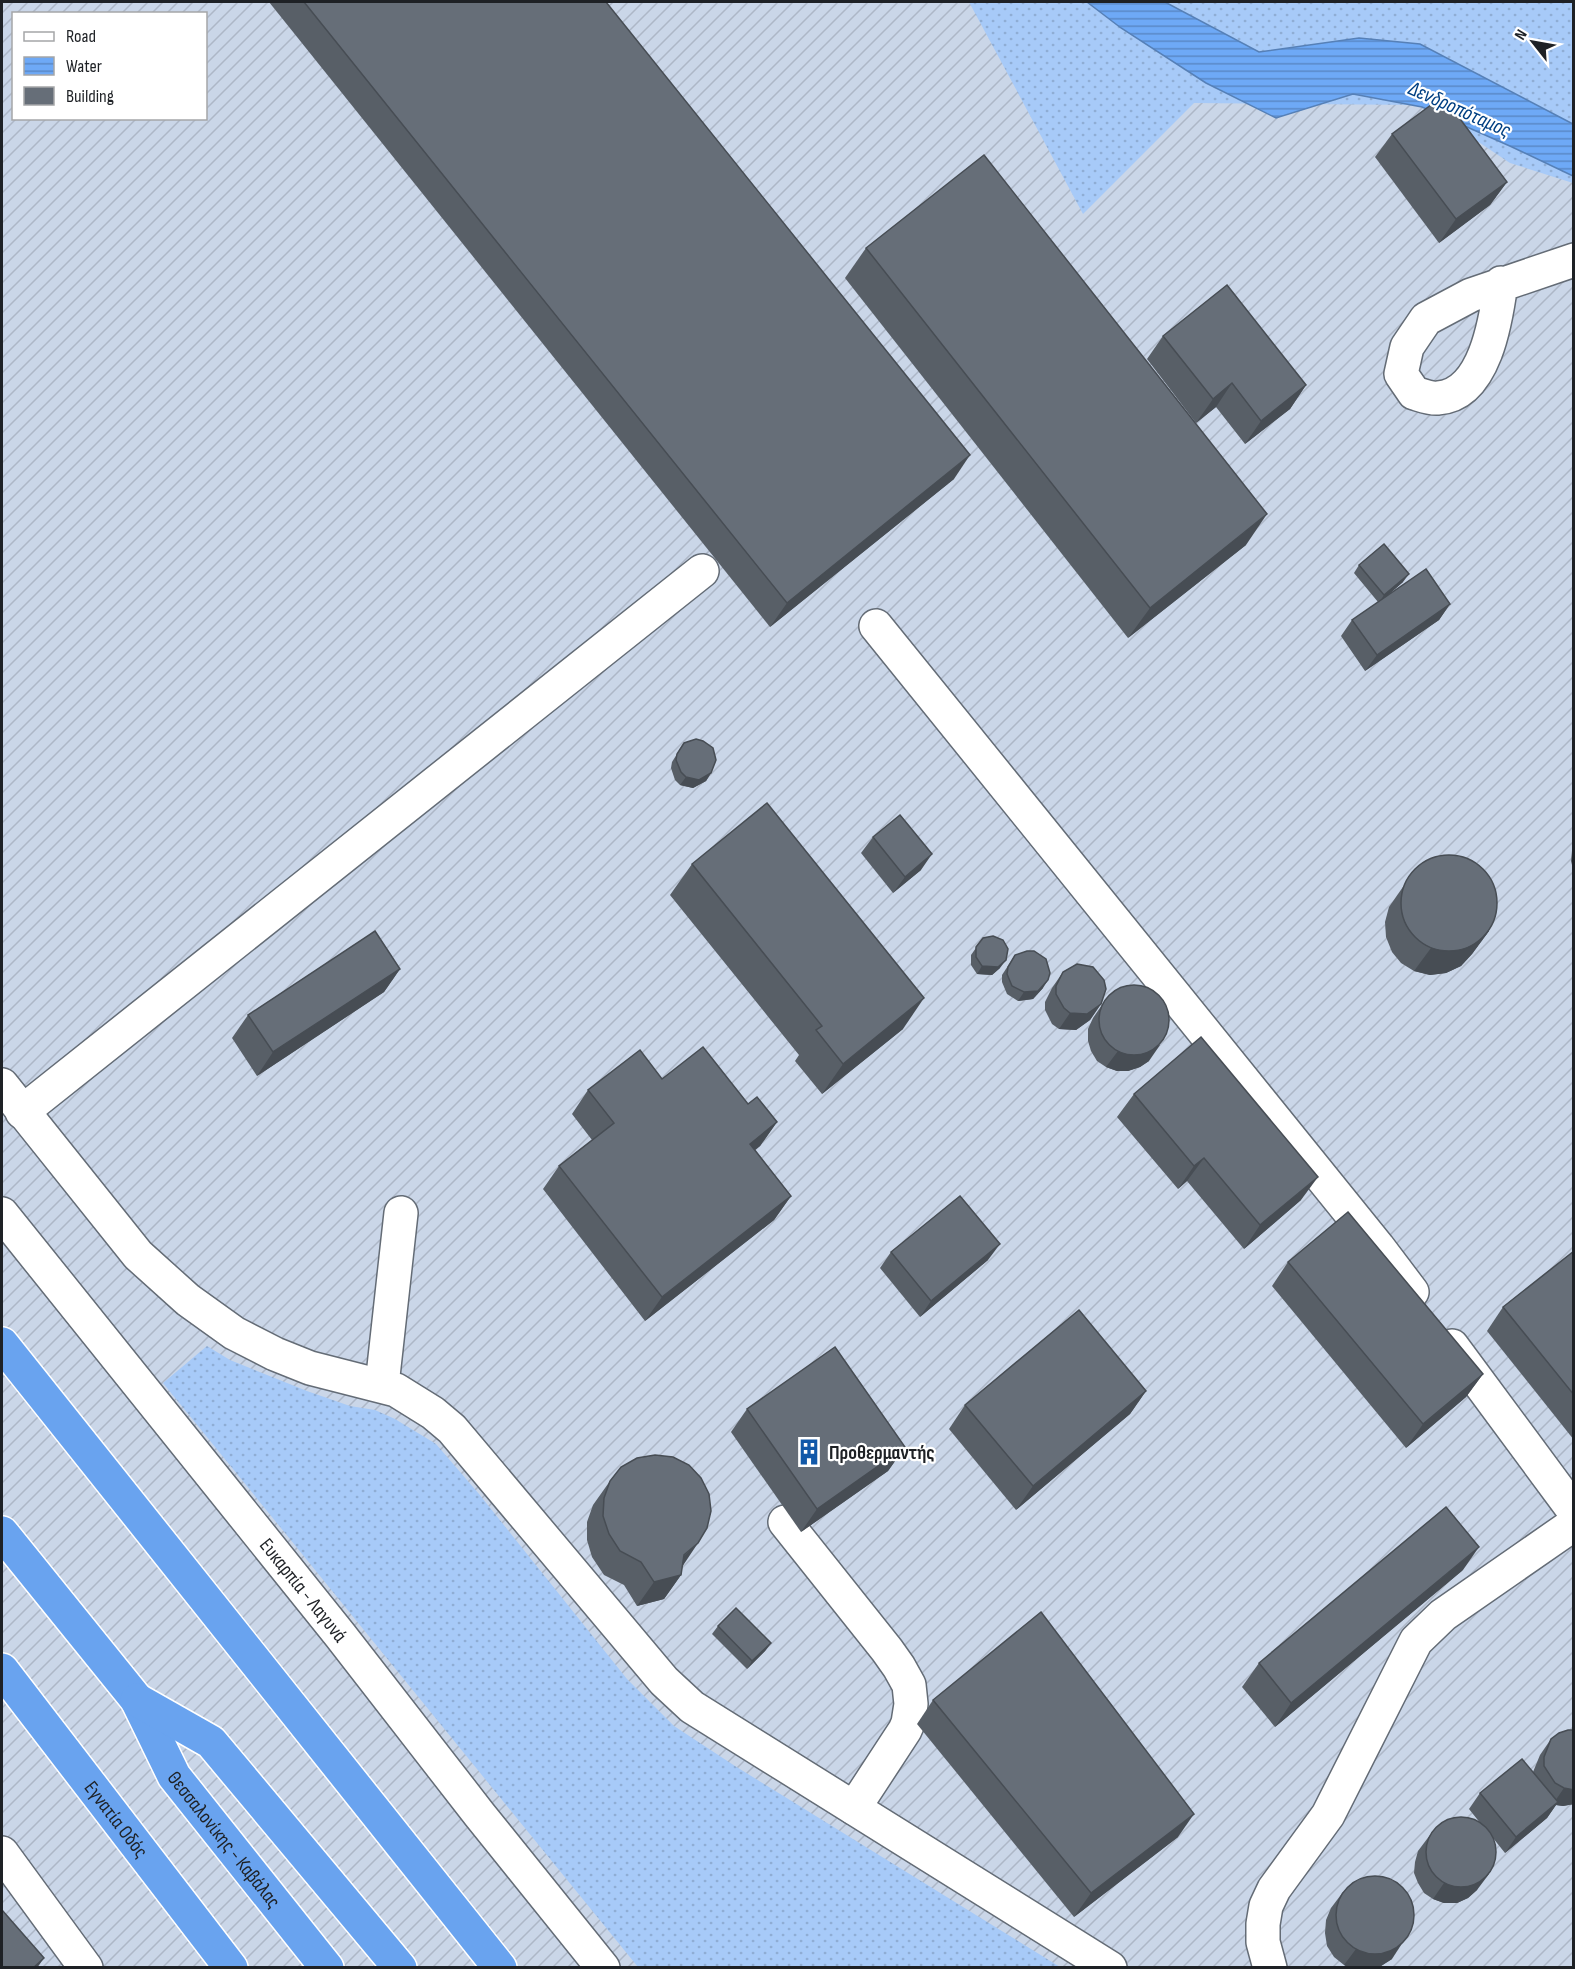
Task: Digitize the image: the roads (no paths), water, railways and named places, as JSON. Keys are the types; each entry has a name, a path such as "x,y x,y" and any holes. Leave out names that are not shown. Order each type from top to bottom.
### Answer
{"highway":[{"path":"2,1344 500,1968"},
{"path":"2,1533 137,1700 211,1742 400,1968"},
{"name":"Εγνατία Οδός","path":"2,1670 231,1968"},
{"name":"Θεσσαλονίκης - Καβάλας","path":"137,1700 174,1776 327,1968"}],"street":[{"path":"1501,283 1574,260"},
{"path":"22,1112 702,571"},
{"path":"876,626 1378,1247 1574,1511"},
{"path":"2,1085 138,1255 188,1300 234,1333 275,1354 328,1373 396,1390 417,1401 452,1429 679,1696 708,1718 1110,1968"},
{"path":"382,1385 401,1213"},
{"name":"Ευκαρπία - Λαγυνά","path":"2,1214 603,1968"},
{"path":"785,1522 887,1650 909,1686 911,1704 905,1730 855,1808"},
{"path":"1270,1968 1263,1942 1266,1906 1274,1889 1328,1815 1416,1641 1443,1615 1574,1524"},
{"path":"2,1853 86,1968"}],"water":[{"name":"Δενδροπόταμος","path":"1087,2 1165,2 1259,52 1359,38 1420,44 1573,124 1573,176 1422,107 1353,94 1276,118 1206,83 1121,28"}],"place":[{"name":"Προθερμαντής","path":"809,1452"}]}
